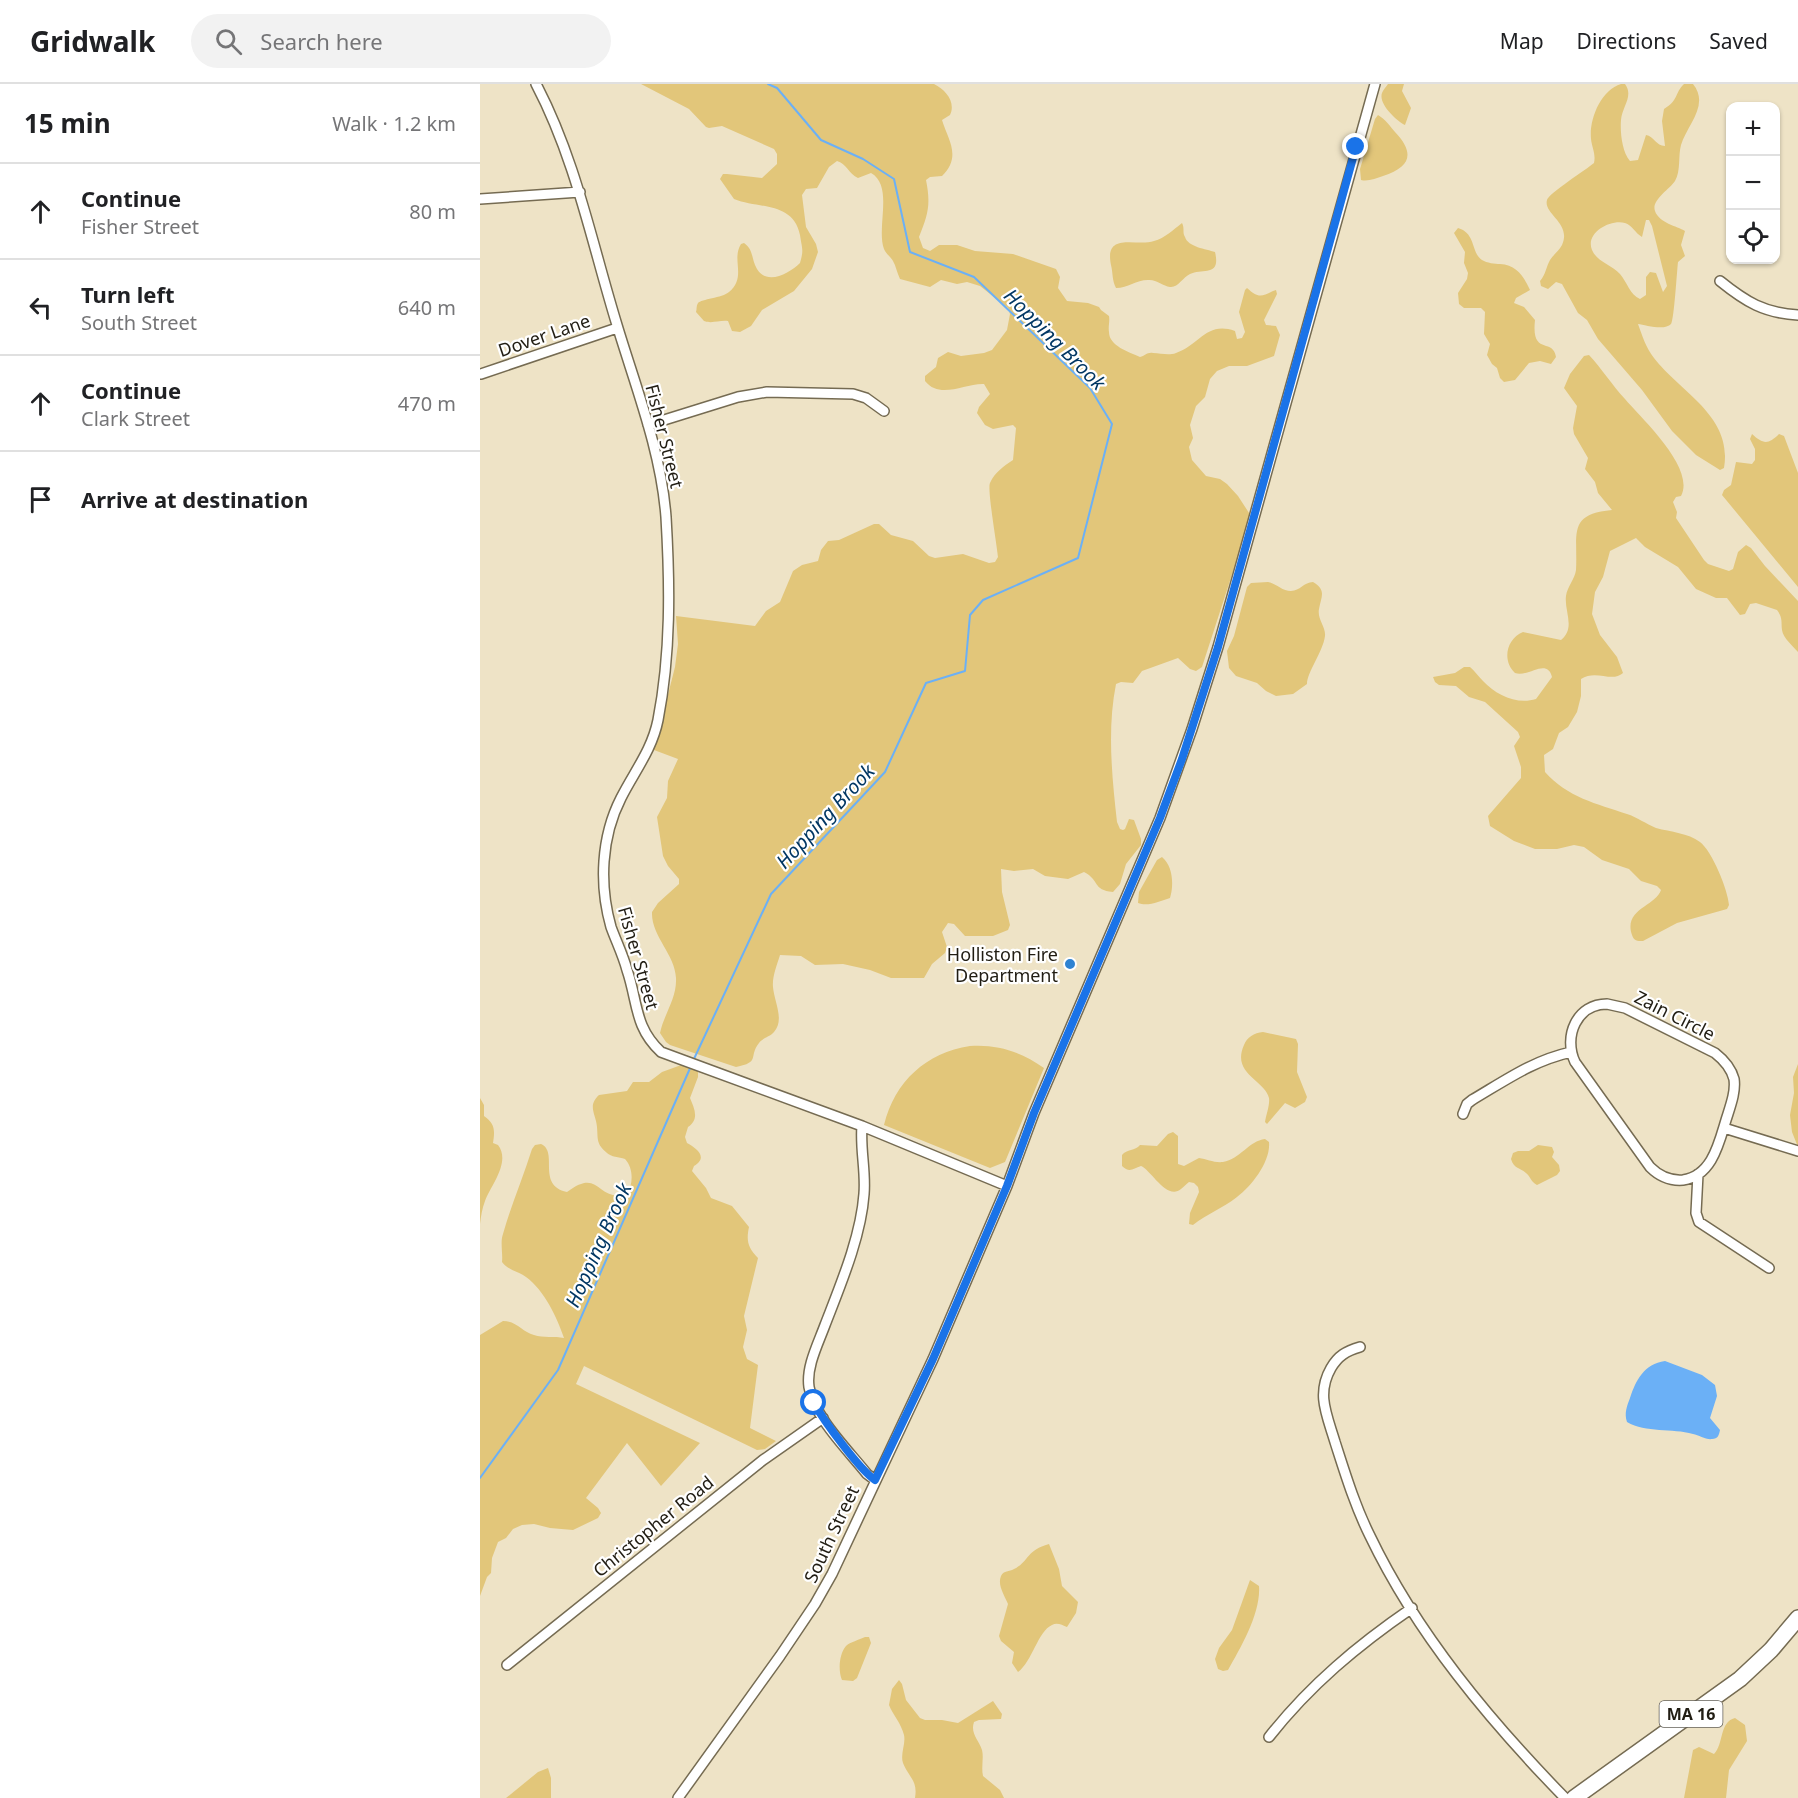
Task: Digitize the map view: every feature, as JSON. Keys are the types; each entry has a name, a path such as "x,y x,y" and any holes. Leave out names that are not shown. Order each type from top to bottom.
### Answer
{"main road":[{"name":"MA 16","path":"1574,1798 1740,1679 1771,1650 1798,1618"}],"street":[{"name":"Fisher Street","path":"536,84 564,143 580,192 617,328 648,425 662,484 669,590 667,654 662,698 653,740 617,805 607,833 604,862 609,917 628,971 635,1005 645,1035 661,1052 692,1065 815,1107 1007,1186"},
{"name":"South Street","path":"678,1798 780,1656 832,1574 933,1359 1007,1186 1034,1113 1160,818 1218,647 1375,84"},
{"path":"480,200 580,192"},
{"path":"1720,281 1736,294 1763,310 1798,315"},
{"name":"Dover Lane","path":"481,374 617,328"},
{"path":"648,425 738,397 767,392 853,394 866,398 884,411"},
{"name":"Zain Circle","path":"1571,1052 1569,1043 1571,1031 1584,1012 1603,1004 1625,1008 1715,1053 1727,1064 1731,1071 1734,1088 1724,1128 1712,1159 1698,1174"},
{"path":"1462,1114 1472,1100 1527,1067 1544,1059 1571,1052 1578,1066 1656,1173 1670,1179 1687,1179 1698,1174 1696,1213 1699,1222 1769,1268"},
{"path":"862,1126 864,1184 861,1218 809,1372 811,1395 824,1418 875,1480"},
{"path":"1724,1128 1798,1150"},
{"path":"1359,1347 1341,1355 1330,1369 1323,1389 1324,1408 1362,1519 1412,1608 1442,1652 1517,1747 1565,1798"},
{"name":"Christopher Road","path":"507,1665 763,1460 824,1418"},
{"path":"1269,1737 1305,1694 1329,1671 1381,1629 1412,1608"}],"shaded area":[{"path":"641,84 934,84 946,93 951,101 950,115 942,120 952,148 952,155 948,169 942,176 930,177 926,180 928,209 919,237 923,248 930,251 939,245 957,245 975,251 1013,254 1056,269 1060,277 1058,288 1067,301 1088,303 1099,307 1109,316 1109,332 1112,341 1120,348 1140,357 1151,353 1176,353 1210,331 1217,329 1235,331 1237,339 1242,338 1245,332 1239,312 1245,290 1247,288 1260,296 1276,290 1277,294 1264,320 1266,325 1276,326 1280,335 1274,356 1247,366 1229,366 1217,371 1210,379 1205,397 1196,406 1190,425 1193,438 1189,447 1192,460 1206,476 1220,479 1227,484 1251,516 1202,667 1196,671 1190,669 1178,658 1142,671 1133,683 1116,684 1111,736 1117,822 1123,830 1129,819 1134,820 1141,839 1141,845 1126,864 1120,884 1113,892 1099,887 1084,872 1068,879 1045,876 1033,869 1014,871 1001,869 1002,892 1010,925 1008,930 993,936 965,936 954,924 948,923 942,932 947,947 945,953 932,964 924,978 891,978 843,964 815,965 801,956 780,955 773,983 779,1022 772,1034 759,1043 751,1061 736,1067 670,1045 660,1033 672,999 676,978 672,961 655,929 652,912 658,903 679,884 679,879 663,856 657,817 667,798 668,781 678,759 654,750 675,667 678,644 676,616 755,626 766,611 780,602 793,571 802,565 818,561 821,550 828,541 839,540 874,524 879,524 891,535 913,541 929,556 935,558 963,554 989,563 995,562 998,557 989,487 997,472 1013,460 1016,428 1013,425 993,429 985,425 977,413 990,394 984,384 945,390 931,387 925,381 925,376 936,367 938,358 948,352 961,356 992,350 1007,330 1010,314 1008,308 980,286 967,282 957,284 941,280 930,287 900,279 893,261 884,249 882,240 883,197 878,179 871,173 858,178 837,161 829,167 817,188 806,189 802,195 806,227 818,252 812,269 794,291 762,310 751,326 740,332 732,331 728,321 704,321 696,312 697,304 703,300 726,294 734,286 738,274 738,250 741,244 744,243 749,249 761,274 772,277 785,274 800,263 802,252 800,235 790,216 773,208 734,199 720,179 723,174 762,178 777,164 777,154 774,149 722,126 706,127 689,109"},
{"path":"1388,84 1404,84 1402,91 1411,108 1405,125 1385,107 1382,93"},
{"path":"1625,84 1627,88 1628,97 1622,115 1621,130 1623,147 1630,161 1638,160 1646,135 1665,146 1662,121 1664,109 1672,103 1684,84 1693,84 1698,92 1696,115 1681,145 1677,177 1654,207 1660,218 1685,231 1681,245 1685,256 1678,262 1672,321 1664,327 1638,324 1646,346 1654,358 1702,407 1721,434 1725,450 1724,468 1720,470 1696,455 1672,431 1642,390 1598,339 1587,320 1578,313 1562,284 1556,282 1548,289 1541,286 1540,281 1552,258 1561,247 1564,237 1561,225 1549,210 1547,200 1560,187 1594,163 1591,131 1594,114 1602,99 1614,87","holes":["1646,220 1649,220 1667,286 1663,292 1656,273 1650,272 1646,277 1646,295 1640,299 1631,291 1620,274 1597,258 1591,244 1592,238 1600,229 1619,222 1627,224 1642,237"]},
{"path":"1378,115 1406,146 1407,158 1400,168 1392,172 1372,180 1361,180 1360,169"},
{"path":"1182,223 1184,235 1190,243 1215,252 1216,260 1213,268 1190,274 1173,287 1148,280 1116,288 1111,265 1112,248 1124,242 1158,240"},
{"path":"1458,228 1471,238 1476,253 1482,260 1511,267 1522,276 1530,290 1516,298 1514,303 1524,307 1535,320 1536,339 1539,343 1554,351 1556,357 1551,364 1540,361 1529,363 1515,380 1504,382 1500,378 1497,368 1487,355 1490,344 1484,334 1485,312 1481,308 1464,308 1459,304 1458,293 1468,273 1464,263 1465,252 1454,233"},
{"path":"1589,355 1665,444 1674,458 1684,485 1681,496 1676,497 1673,502 1677,512 1676,518 1704,560 1708,564 1729,571 1733,569 1738,552 1746,545 1798,601 1798,652 1784,636 1777,610 1756,603 1750,604 1745,614 1740,615 1727,598 1716,598 1696,589 1678,567 1645,547 1636,538 1610,551 1603,577 1595,592 1592,614 1600,635 1617,657 1623,673 1614,677 1592,675 1581,679 1581,696 1577,712 1568,727 1559,733 1553,749 1544,755 1545,772 1563,788 1583,799 1631,815 1656,828 1685,835 1700,842 1719,871 1729,905 1727,909 1677,923 1643,941 1633,937 1630,926 1636,914 1658,895 1661,890 1657,886 1641,881 1629,869 1602,860 1584,847 1574,845 1557,849 1535,849 1514,841 1490,826 1488,816 1521,778 1521,767 1514,746 1520,737 1518,732 1485,702 1469,697 1456,686 1439,685 1433,677 1455,673 1464,667 1470,667 1494,691 1514,700 1529,701 1536,699 1552,677 1550,671 1542,668 1526,673 1515,673 1507,657 1513,640 1523,632 1561,640 1565,635 1569,625 1566,596 1576,570 1578,528 1581,521 1588,516 1612,510 1598,493 1595,482 1585,469 1588,458 1573,428 1577,406 1564,388 1570,374 1584,356"},
{"path":"1752,434 1766,442 1779,434 1784,436 1798,473 1798,587 1722,495 1724,490 1731,485 1736,462 1752,464 1755,460 1755,449 1750,439"},
{"path":"1268,582 1291,591 1313,582 1322,591 1319,613 1325,633 1324,642 1307,684 1293,694 1276,696 1257,683 1236,676 1229,668 1227,651 1234,636 1247,587 1251,583"},
{"path":"1162,857 1172,876 1170,898 1150,904 1138,903 1139,892 1157,860"},
{"path":"1263,1032 1296,1039 1298,1044 1297,1072 1307,1097 1305,1102 1295,1108 1285,1103 1267,1124 1265,1122 1269,1098 1262,1086 1245,1070 1241,1055 1245,1042 1254,1034"},
{"path":"970,1046 990,1046 1009,1050 1044,1068 1005,1162 990,1168 884,1125 896,1095 915,1072 926,1062 940,1055"},
{"path":"684,1064 694,1067 698,1072 690,1098 695,1117 685,1137 687,1143 701,1156 692,1171 711,1198 732,1206 749,1227 749,1244 758,1258 744,1316 747,1330 743,1347 747,1359 758,1365 750,1428 776,1441 765,1449 757,1450 584,1366 576,1384 700,1443 661,1486 627,1443 586,1498 601,1513 598,1518 573,1530 534,1524 522,1525 513,1529 506,1538 498,1542 492,1558 491,1573 487,1577 480,1596 480,1335 503,1321 508,1321 534,1335 564,1338 554,1313 539,1289 533,1282 502,1262 502,1237 532,1149 535,1145 541,1144 546,1148 552,1183 558,1188 567,1192 586,1183 609,1194 627,1195 631,1181 630,1167 625,1159 609,1154 599,1144 593,1103 599,1095 627,1091 633,1082 649,1082 662,1072"},
{"path":"1798,1064 1798,1147 1792,1132 1790,1115 1794,1093 1793,1077"},
{"path":"480,1098 484,1105 484,1116 493,1128 493,1143 498,1145 502,1159 499,1173 484,1204 480,1224"},
{"path":"1173,1132 1178,1136 1178,1164 1184,1166 1199,1158 1217,1162 1229,1160 1259,1140 1265,1139 1269,1142 1269,1149 1264,1165 1243,1192 1193,1225 1189,1224 1190,1213 1199,1192 1194,1183 1189,1182 1176,1192 1170,1191 1141,1166 1129,1170 1122,1166 1124,1153 1140,1145 1157,1146"},
{"path":"1538,1145 1552,1147 1554,1152 1552,1157 1559,1165 1560,1171 1557,1175 1537,1185 1526,1173 1515,1166 1511,1159 1513,1153 1529,1151"},
{"path":"1049,1544 1059,1569 1062,1586 1078,1602 1076,1613 1067,1627 1056,1624 1047,1628 1018,1672 1012,1663 1014,1652 1001,1641 999,1636 1008,1604 1000,1579 1004,1573 1023,1563 1036,1549"},
{"path":"1250,1580 1259,1586 1257,1607 1239,1651 1228,1670 1223,1671 1218,1669 1215,1659 1219,1648 1232,1630"},
{"path":"869,1637 871,1643 857,1678 853,1681 842,1680 840,1663 844,1649 850,1643"},
{"path":"899,1680 906,1700 920,1718 925,1720 958,1723 993,1701 1002,1714 1001,1719 979,1720 974,1722 973,1730 982,1750 983,1776 1000,1790 1004,1798 915,1798 914,1783 902,1760 904,1735 889,1705 892,1689"},
{"path":"1735,1718 1745,1725 1747,1741 1729,1770 1726,1798 1684,1798 1693,1750 1699,1747 1714,1754 1726,1724"},
{"path":"548,1768 551,1778 551,1798 506,1798 538,1772"}],"water":[{"path":"1665,1361 1702,1375 1715,1385 1717,1396 1710,1418 1720,1430 1719,1435 1714,1439 1685,1432 1642,1428 1627,1422 1627,1407 1638,1379 1646,1369"}],"waterway":[{"name":"Hopping Brook","path":"693,1061 771,894 885,772 926,683 965,671 970,615 983,600 1078,558 1112,424 1090,388 974,277 910,252 894,179 863,159 821,140 777,88 768,84"},
{"name":"Hopping Brook","path":"480,1478 558,1370 691,1066"}],"place":[{"name":"Holliston Fire Department","path":"1070,964"}],"route":[{"path":"814,1403 844,1445 875,1480 933,1359 1007,1186 1034,1113 1160,818 1182,759 1218,647 1302,351 1356,147"}]}
